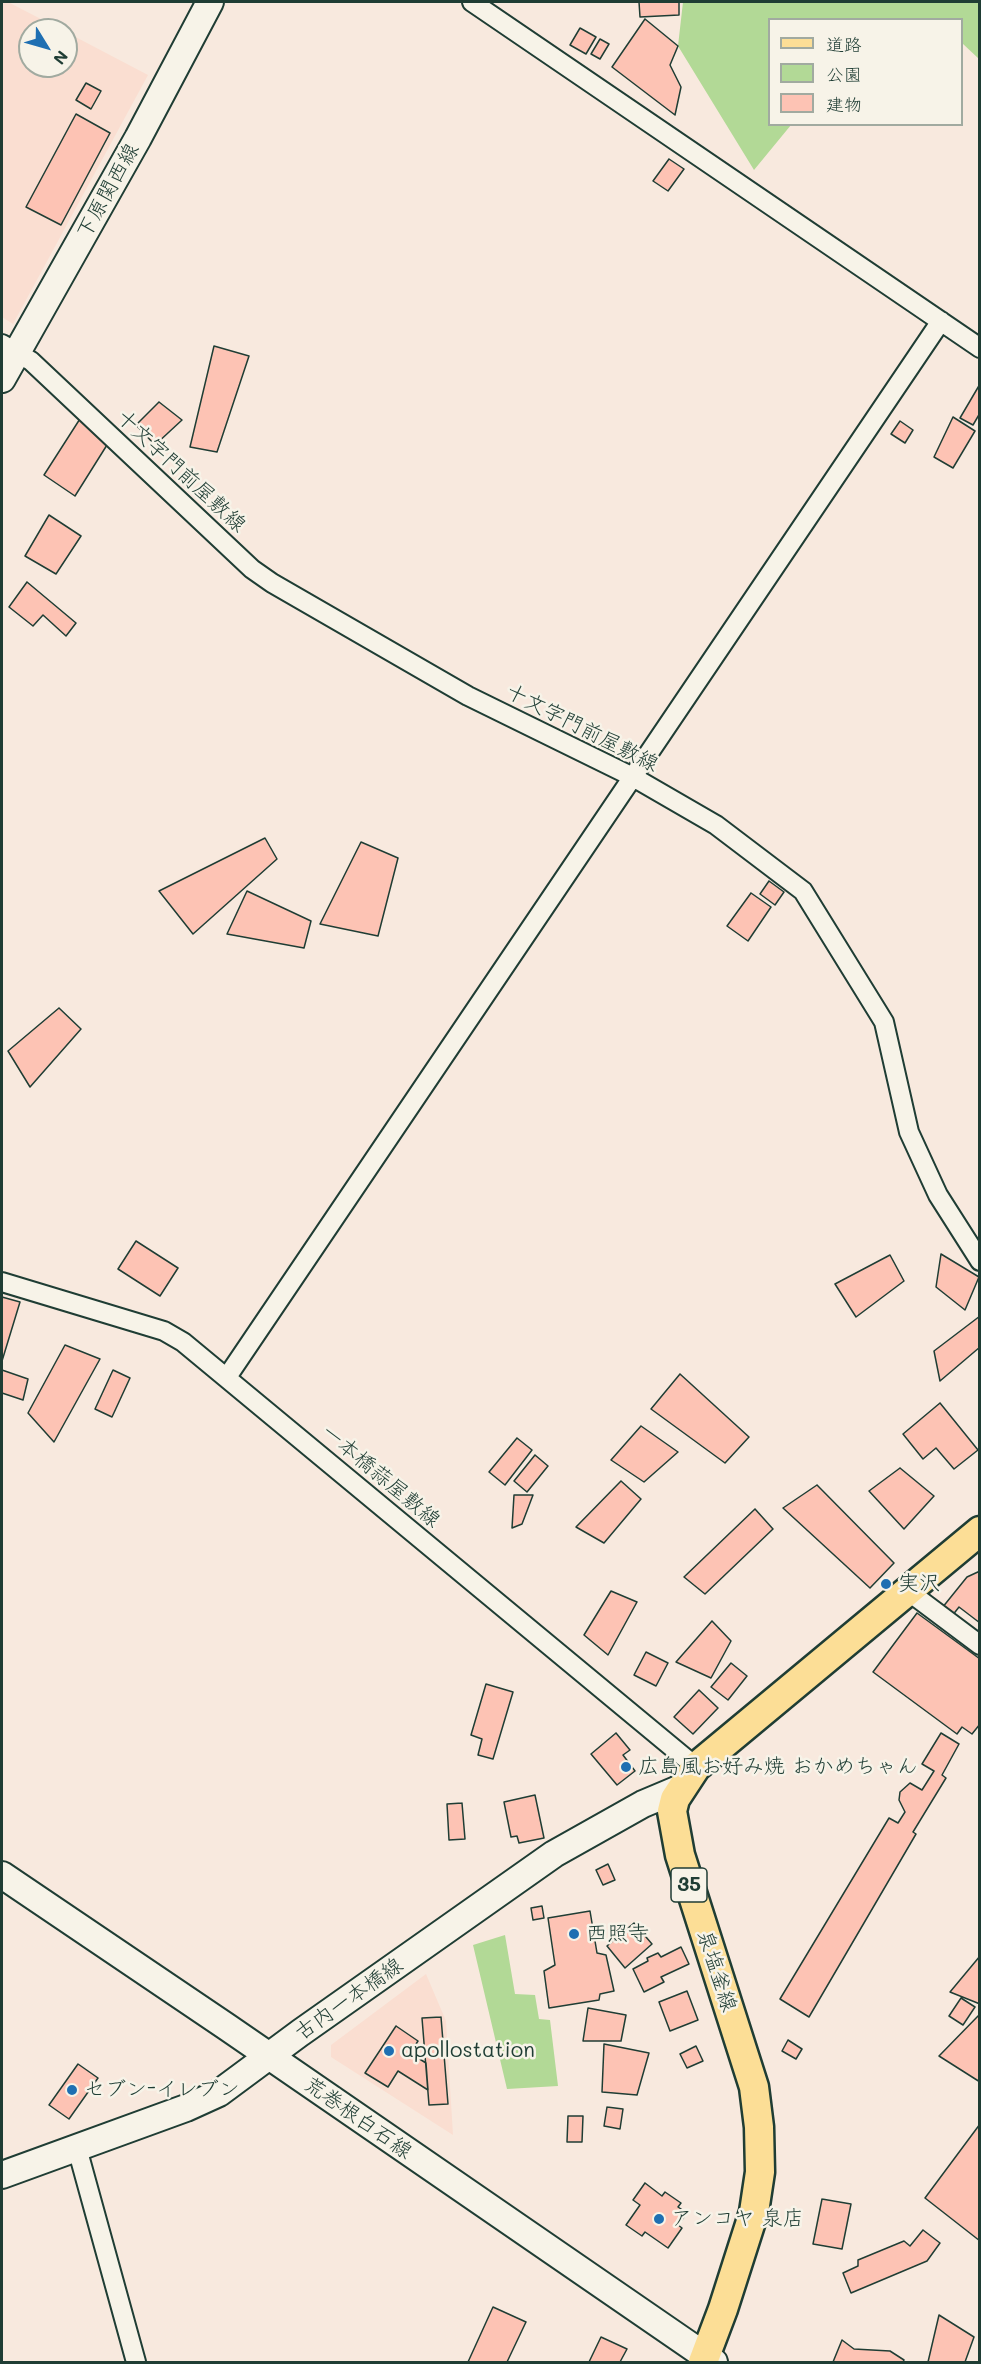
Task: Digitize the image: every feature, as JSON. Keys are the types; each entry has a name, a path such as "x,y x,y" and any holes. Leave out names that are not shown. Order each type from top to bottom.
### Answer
{"main road":[{"path":"689,1777 980,1531"},
{"name":"泉塩釜線","path":"689,1777 672,1811 673,1827 680,1856 754,2087 759,2127 760,2172 754,2212 708,2361"}],"street":[{"name":"下原関西線","path":"2,379 9,348 138,138 210,2"},
{"path":"472,2 980,348"},
{"path":"227,1377 941,321"},
{"name":"十文字門前屋敷線","path":"9,348 32,361 252,570 468,696 633,777 716,825 803,891 884,1022 909,1132 938,1196 980,1261"},
{"name":"一本橋蒜屋敷線","path":"2,1282 164,1331 183,1342 227,1377 689,1777"},
{"path":"908,1591 980,1646"},
{"name":"古内一本橋線","path":"2,2175 186,2108 219,2093 554,1854 689,1777"},
{"name":"荒巻根白石線","path":"2,1875 269,2056 708,2361"},
{"path":"77,2148 136,2362"}],"shaded area":[{"path":"2,2 8,2 39,18 18,18 18,78 78,78 78,38 148,75 13,324 2,317"},
{"name":"apollostation","path":"426,1974 446,2021 453,2135 331,2057 331,2045"}],"green space":[{"path":"683,2 979,2 979,59 963,44 963,18 768,18 768,126 790,126 754,170 678,46"},
{"path":"505,1935 515,1994 535,1995 539,2019 550,2020 558,2086 507,2089 473,1945"}],"building":[{"path":"639,2 679,2 679,15 640,17"},
{"path":"645,19 678,46 670,65 681,87 675,115 612,67"},
{"path":"580,28 596,37 586,54 570,45"},
{"path":"600,39 609,44 600,59 591,54"},
{"path":"86,83 101,91 91,109 76,100"},
{"path":"76,114 110,133 61,225 26,207"},
{"path":"669,159 684,169 668,191 653,181"},
{"path":"214,346 249,356 217,452 190,447"},
{"path":"980,384 980,413 973,425 960,418"},
{"path":"159,402 182,420 155,445 136,425"},
{"path":"85,411 112,437 75,496 44,475"},
{"path":"953,417 975,431 953,468 934,457"},
{"path":"900,421 913,430 905,443 891,434"},
{"path":"49,515 81,536 56,574 25,556"},
{"path":"27,582 76,623 66,636 43,615 33,626 9,607"},
{"path":"265,838 277,859 193,934 159,891"},
{"path":"361,842 398,858 378,936 320,924"},
{"path":"769,881 784,892 775,905 760,894"},
{"path":"247,891 311,921 304,948 227,934"},
{"path":"751,893 771,907 748,941 727,926"},
{"path":"59,1008 81,1029 30,1087 8,1051"},
{"path":"136,1241 178,1268 160,1296 118,1269"},
{"path":"941,1254 979,1277 965,1310 936,1287"},
{"path":"890,1255 904,1281 856,1317 835,1284"},
{"path":"2,1297 20,1302 2,1361"},
{"path":"980,1316 980,1347 940,1381 934,1351"},
{"path":"65,1345 100,1359 54,1442 28,1413"},
{"path":"2,1370 28,1379 23,1400 2,1393"},
{"path":"113,1370 130,1378 112,1417 95,1409"},
{"path":"680,1374 749,1437 725,1463 651,1409"},
{"path":"940,1403 978,1450 954,1469 936,1448 923,1459 903,1434"},
{"path":"641,1426 678,1452 644,1482 611,1460"},
{"path":"517,1438 532,1450 505,1485 489,1472"},
{"path":"535,1455 548,1466 527,1492 514,1481"},
{"path":"900,1468 934,1496 904,1529 869,1491"},
{"path":"621,1481 641,1499 604,1543 576,1527"},
{"path":"817,1485 894,1563 870,1588 783,1508"},
{"path":"514,1495 533,1495 522,1524 512,1528"},
{"path":"755,1509 773,1529 705,1594 684,1577"},
{"path":"980,1571 980,1623 959,1607 952,1616 942,1608 967,1577"},
{"path":"611,1591 637,1602 608,1655 584,1635"},
{"path":"917,1613 980,1659 980,1724 972,1734 962,1727 957,1734 873,1672"},
{"path":"712,1621 731,1641 711,1678 676,1662"},
{"path":"646,1652 668,1663 656,1686 634,1675"},
{"path":"731,1663 747,1676 728,1700 711,1687"},
{"path":"486,1684 513,1692 493,1759 478,1755 482,1739 471,1735"},
{"path":"699,1690 718,1708 693,1734 674,1717"},
{"path":"616,1733 630,1750 623,1755 635,1771 617,1785 591,1754"},
{"path":"941,1733 959,1744 942,1775 946,1778 913,1832 916,1834 809,2017 780,1999 889,1818 898,1823 905,1812 899,1800 900,1792 910,1783 922,1790 934,1771 922,1764"},
{"path":"535,1795 544,1838 519,1843 517,1836 511,1837 504,1802"},
{"path":"462,1803 465,1839 449,1840 447,1804"},
{"path":"608,1864 615,1880 603,1885 596,1870"},
{"path":"542,1906 544,1918 533,1920 531,1908"},
{"path":"590,1911 597,1953 606,1955 614,1991 600,1994 599,2000 549,2008 544,1971 555,1965 548,1918"},
{"path":"634,1923 652,1944 625,1968 607,1946"},
{"path":"681,1947 689,1964 661,1977 664,1982 644,1992 633,1969 648,1961 647,1958 658,1953 661,1957"},
{"path":"980,1956 980,2004 950,1992"},
{"path":"687,1991 698,2020 670,2031 659,2002"},
{"path":"961,1998 975,2007 963,2025 949,2016"},
{"path":"588,2008 626,2015 621,2041 583,2041"},
{"path":"980,2014 980,2082 939,2056"},
{"path":"441,2017 448,2104 429,2105 422,2018"},
{"path":"396,2026 418,2041 410,2053 426,2063 428,2090 398,2071 388,2087 365,2073"},
{"path":"788,2040 802,2049 796,2059 782,2051"},
{"path":"604,2044 649,2053 637,2095 602,2092"},
{"path":"696,2046 703,2061 687,2068 680,2054"},
{"path":"78,2064 98,2078 69,2119 49,2105"},
{"path":"607,2107 623,2109 620,2129 604,2126"},
{"path":"568,2116 583,2116 582,2142 567,2142"},
{"path":"980,2124 980,2241 925,2198"},
{"path":"645,2183 662,2196 665,2192 681,2203 678,2207 687,2213 678,2225 682,2228 668,2248 645,2232 642,2236 626,2225 640,2205 633,2200"},
{"path":"822,2199 851,2204 842,2249 813,2244"},
{"path":"923,2230 940,2243 927,2261 851,2293 843,2273 858,2266 858,2260 904,2241 910,2246"},
{"path":"493,2307 526,2322 507,2362 468,2362"},
{"path":"939,2315 974,2337 965,2362 928,2362"},
{"path":"601,2337 627,2349 620,2362 589,2362"},
{"path":"842,2340 854,2349 890,2351 904,2360 903,2362 833,2362"}],"place":[{"name":"実沢","path":"886,1584"},
{"name":"広島風お好み焼 おかめちゃん","path":"626,1767"},
{"name":"西照寺","path":"574,1934"},
{"name":"apollostation","path":"389,2051"},
{"name":"セブン-イレブン","path":"72,2090"},
{"name":"アンコヤ 泉店","path":"659,2219"}]}
